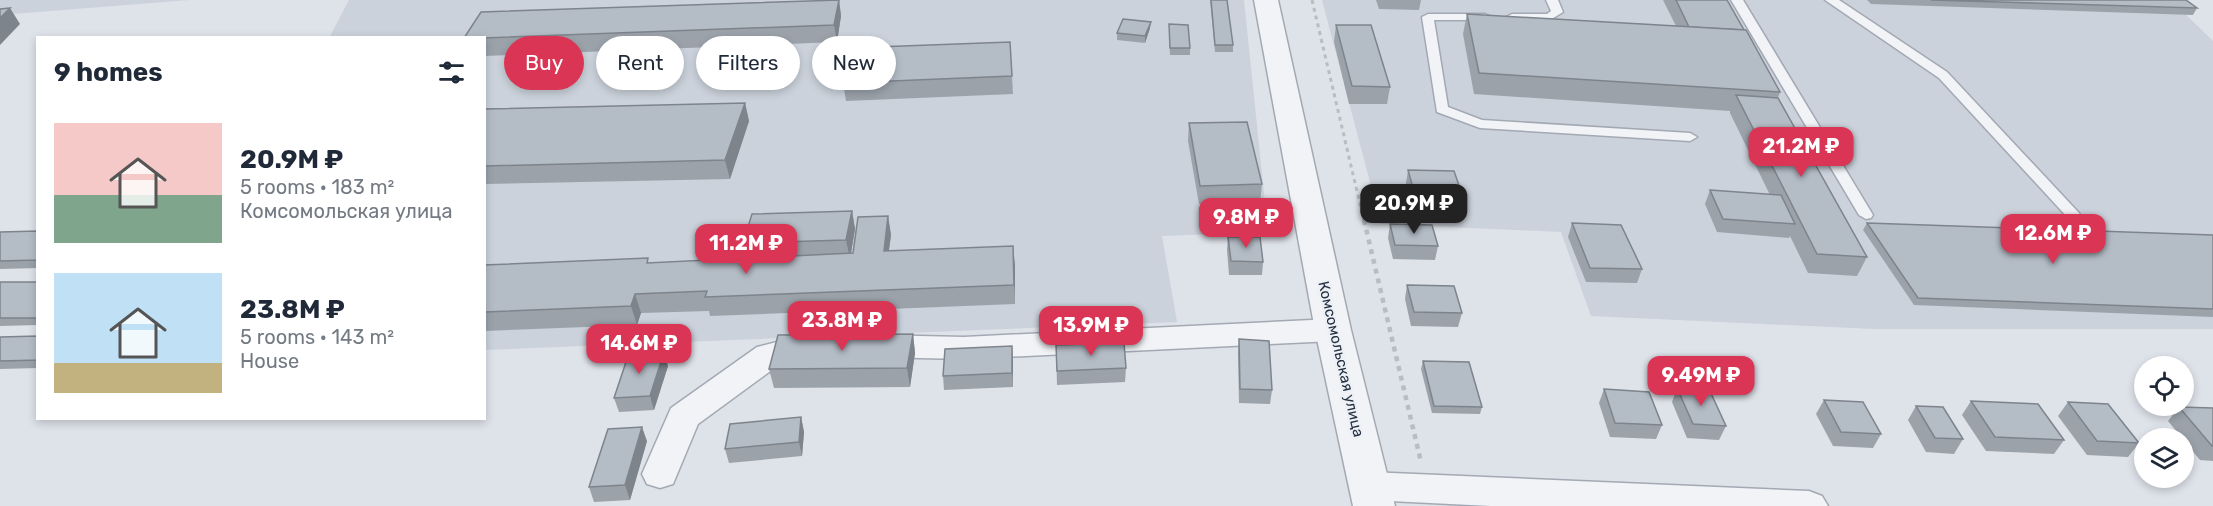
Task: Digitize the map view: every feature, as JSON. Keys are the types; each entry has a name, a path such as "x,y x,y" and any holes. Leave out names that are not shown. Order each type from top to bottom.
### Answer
{"street":[{"name":"Комсомольская улица","path":"1266,0 1333,330 1372,496"},
{"path":"660,474 683,417 769,356 811,344 964,348 1333,330"},
{"path":"1372,496 1427,488 1809,506"}],"lane":[{"path":"1552,0 1557,12 1550,18 1428,17 1442,109 1480,124 1689,137"},
{"path":"1737,0 1866,215"},
{"path":"1831,0 1943,75 2074,216"}],"path":[{"path":"1312,0 1427,488"}],"shaded area":[{"path":"0,0 189,0 0,15"},
{"path":"349,0 1244,0 1268,232 1162,236 1177,322 486,350 486,36 330,36"},
{"path":"1322,0 2171,0 2213,41 2213,329 1874,329 1591,316 1561,232 1381,224"}],"building":[{"path":"839,0 834,25 486,38 486,36 465,36 481,12"},
{"path":"1211,0 1227,0 1233,45 1215,45"},
{"path":"1676,0 1727,0 1744,30 1689,27"},
{"path":"1931,0 2186,0 2197,8"},
{"path":"10,8 0,18 0,9"},
{"path":"1467,14 1746,30 1780,92 1479,73"},
{"path":"1123,19 1151,22 1145,36 1117,33"},
{"path":"1169,24 1188,25 1190,48 1170,48"},
{"path":"1336,25 1371,25 1390,87 1352,86"},
{"path":"1010,42 1012,76 896,81 896,46"},
{"path":"1736,95 1778,98 1867,257 1817,254"},
{"path":"745,103 725,160 486,166 486,109"},
{"path":"1247,122 1262,184 1200,186 1189,123"},
{"path":"1408,170 1454,171 1464,200 1416,199"},
{"path":"1710,190 1781,195 1795,224 1723,219"},
{"path":"852,211 846,240 743,243 752,214"},
{"path":"888,216 884,251 1013,246 1014,285 705,297 707,291 635,294 631,306 486,312 486,265 648,258 647,263 853,253 858,217"},
{"path":"1572,223 1621,225 1642,269 1590,268"},
{"path":"1867,223 2213,235 2213,309 1918,298"},
{"path":"1390,224 1432,225 1438,246 1395,245"},
{"path":"36,231 36,260 0,261 0,232"},
{"path":"1228,237 1260,237 1263,262 1231,261"},
{"path":"0,282 36,282 36,318 0,318"},
{"path":"1407,285 1454,286 1462,313 1414,312"},
{"path":"913,334 907,368 769,369 778,335"},
{"path":"36,336 36,360 0,361 0,337"},
{"path":"1239,339 1269,341 1272,390 1240,389"},
{"path":"1124,343 1126,368 1057,371 1056,345"},
{"path":"1012,346 1012,373 943,376 945,349"},
{"path":"664,352 650,396 614,398 629,353"},
{"path":"1423,361 1469,362 1482,407 1434,406"},
{"path":"1677,388 1709,389 1726,426 1693,424"},
{"path":"1604,389 1649,392 1662,425 1615,423"},
{"path":"1824,400 1863,402 1881,434 1841,432"},
{"path":"1971,401 2038,404 2064,440 1995,437"},
{"path":"2068,402 2108,404 2134,437 2134,443 2097,441"},
{"path":"1916,406 1943,407 1963,439 1935,438"},
{"path":"2194,407 2213,408 2212,446 2187,416 2194,416"},
{"path":"801,417 799,442 725,449 730,424"},
{"path":"642,427 625,485 589,487 608,429"}]}
